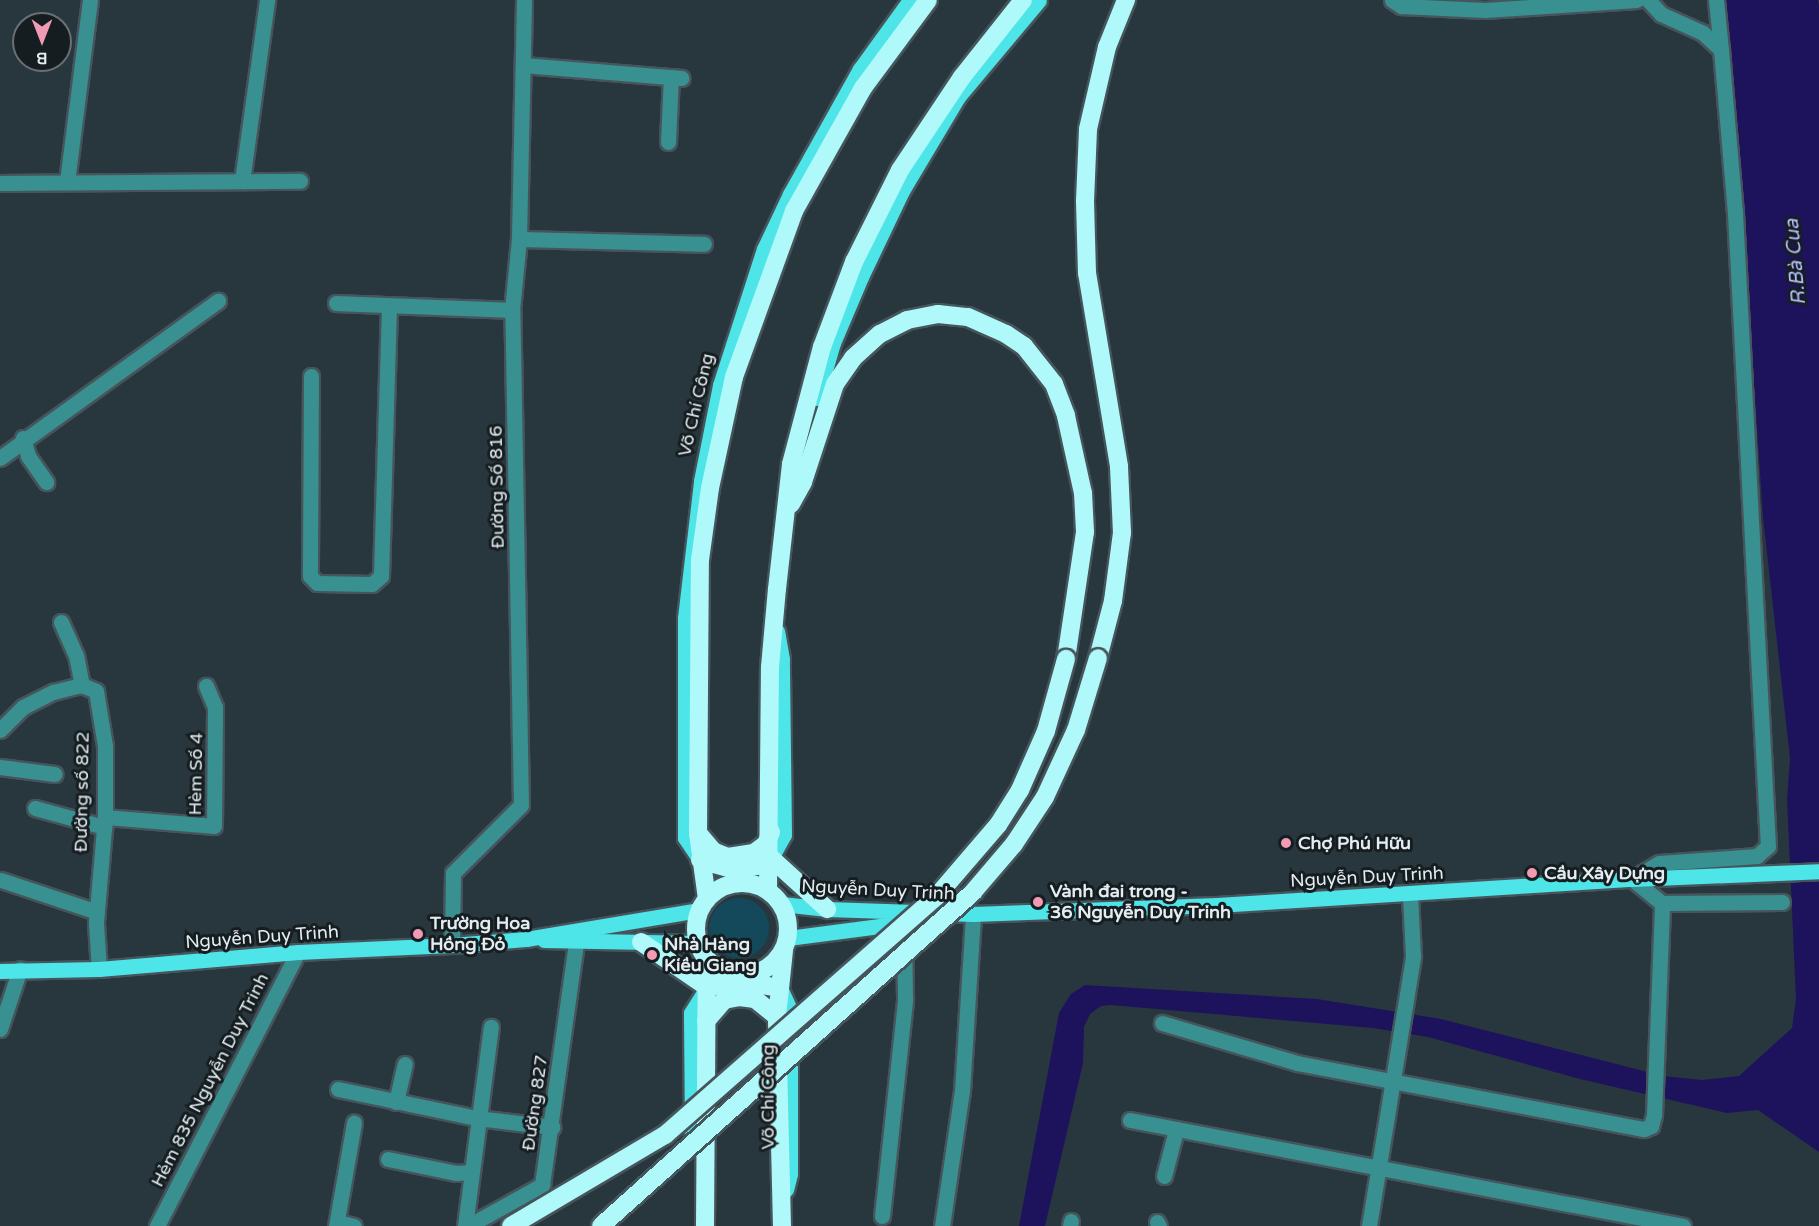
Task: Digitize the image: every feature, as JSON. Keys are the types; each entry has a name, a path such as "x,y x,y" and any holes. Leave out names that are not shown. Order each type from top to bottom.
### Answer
{"highway":[{"name":"Võ Chí Công","path":"703,905 698,833 701,515 734,377 794,211 863,88 927,0"},
{"path":"768,890 772,830 770,667 796,441 822,347 854,262 900,170 962,77 1023,0"},
{"path":"601,1226 973,892 1014,844 1045,797 1076,730 1113,601 1122,533 1119,466 1087,273 1085,201 1088,129 1107,47 1126,0"},
{"path":"511,1226 665,1135 936,897 998,825 1020,790 1046,731 1066,659 1085,532 1081,483 1066,416 1054,384 1024,346 1006,334 968,317 938,314 907,320 880,334 853,358 835,384 803,482 787,511"},
{"path":"698,833 713,851 741,857 762,849 772,830"},
{"path":"700,860 736,870 756,866 771,858"},
{"path":"771,858 794,884 827,909"},
{"path":"701,1226 706,1161 707,987 703,951 696,927 703,905 736,883 768,890 782,904 787,915 786,944 777,960 754,974 729,973 703,951"},
{"path":"641,942 707,987 743,982 780,988"},
{"name":"Võ Chí Công","path":"782,1226 777,1017 786,944"},
{"path":"706,1021 724,1000 739,997 755,999 777,1017"}],"main road":[{"name":"Võ Chí Công","path":"700,860 685,838 685,618 720,385 764,249 821,135 877,43 910,0"},
{"path":"787,511 833,343 902,191 958,97 1039,0"},
{"path":"771,858 784,836 782,659 776,626"},
{"name":"Nguyễn Duy Trinh","path":"782,904 827,909 973,914 1410,894 1632,879 1819,872"},
{"name":"Nguyễn Duy Trinh","path":"0,971 99,969 298,952 526,939 703,905"},
{"name":"Nguyễn Duy Trinh","path":"786,944 904,923 973,914"},
{"name":"Nguyễn Duy Trinh","path":"526,939 641,942 703,951"},
{"path":"706,1161 692,1131 691,1013 707,987"},
{"name":"Võ Chí Công","path":"780,988 790,1009 790,1174 781,1207"}],"street":[{"path":"67,182 90,0"},
{"path":"242,181 267,0"},
{"name":"Đường Số 816","path":"452,945 453,873 521,805 512,310 519,239 524,0"},
{"path":"1392,0 1401,6 1485,10 1637,0"},
{"path":"1648,0 1661,14 1703,33 1721,50"},
{"path":"1716,0 1735,213 1768,846 1757,856 1659,863 1632,879 1662,903 1782,902"},
{"path":"523,64 676,77 668,142"},
{"path":"0,183 300,181"},
{"path":"519,239 704,244"},
{"path":"0,458 23,438 218,301"},
{"path":"336,303 512,310"},
{"path":"311,376 310,576 317,584 372,584 381,576 389,306"},
{"path":"23,438 28,456 46,482"},
{"path":"0,730 23,707 53,692 82,685 76,655 61,621"},
{"name":"Đường số 822","path":"82,685 96,691 101,708 105,746 104,822 97,912 99,969"},
{"name":"Hèm Số 4","path":"104,822 214,826 216,707 207,686"},
{"path":"0,767 55,774"},
{"path":"35,808 104,822"},
{"path":"1,880 97,912"},
{"path":"1369,1226 1413,956 1410,894"},
{"path":"1162,1023 1297,1063 1393,1078 1634,1130 1651,1126 1654,1114 1657,1056 1662,903"},
{"path":"942,1226 962,1091 973,914"},
{"path":"882,1216 905,999 904,923"},
{"name":"Đường 827","path":"467,1226 542,1185 552,1128 576,942"},
{"name":"Hẻm 835 Nguyễn Duy Trinh","path":"157,1226 298,952"},
{"path":"0,1029 20,969"},
{"path":"467,1226 477,1118 491,1027"},
{"path":"396,1102 405,1064"},
{"path":"338,1089 477,1118 552,1128"},
{"path":"1130,1120 1683,1226"},
{"path":"354,1123 337,1224 354,1226"},
{"path":"1164,1176 1176,1130"},
{"path":"388,1159 456,1173 471,1172"}],"shaded area":[{"path":"739,898 756,903 764,911 769,928 764,945 756,953 739,958 722,953 714,945 709,928 714,911 722,903"}],"water":[{"name":"R.Bà Cua","path":"1719,0 1818,0 1819,5 1819,1152 1758,1110 1727,1113 1580,1079 1428,1037 1373,1028 1111,1005 1101,1006 1090,1014 1084,1027 1083,1063 1045,1226 1019,1226 1059,1013 1071,994 1085,985 1317,999 1441,1019 1663,1076 1702,1080 1739,1076 1792,1028 1796,999 1787,799 1790,758 1763,517 1741,190"}],"place":[{"name":"Chợ Phú Hữu","path":"1286,843"},
{"name":"Cầu Xây Dựng","path":"1532,873"},
{"name":"Vành đai trong - 36 Nguyễn Duy Trinh","path":"1038,902"},
{"name":"Trường Hoa Hồng Đỏ","path":"418,934"},
{"name":"Nhà Hàng Kiều Giang","path":"652,955"}]}
